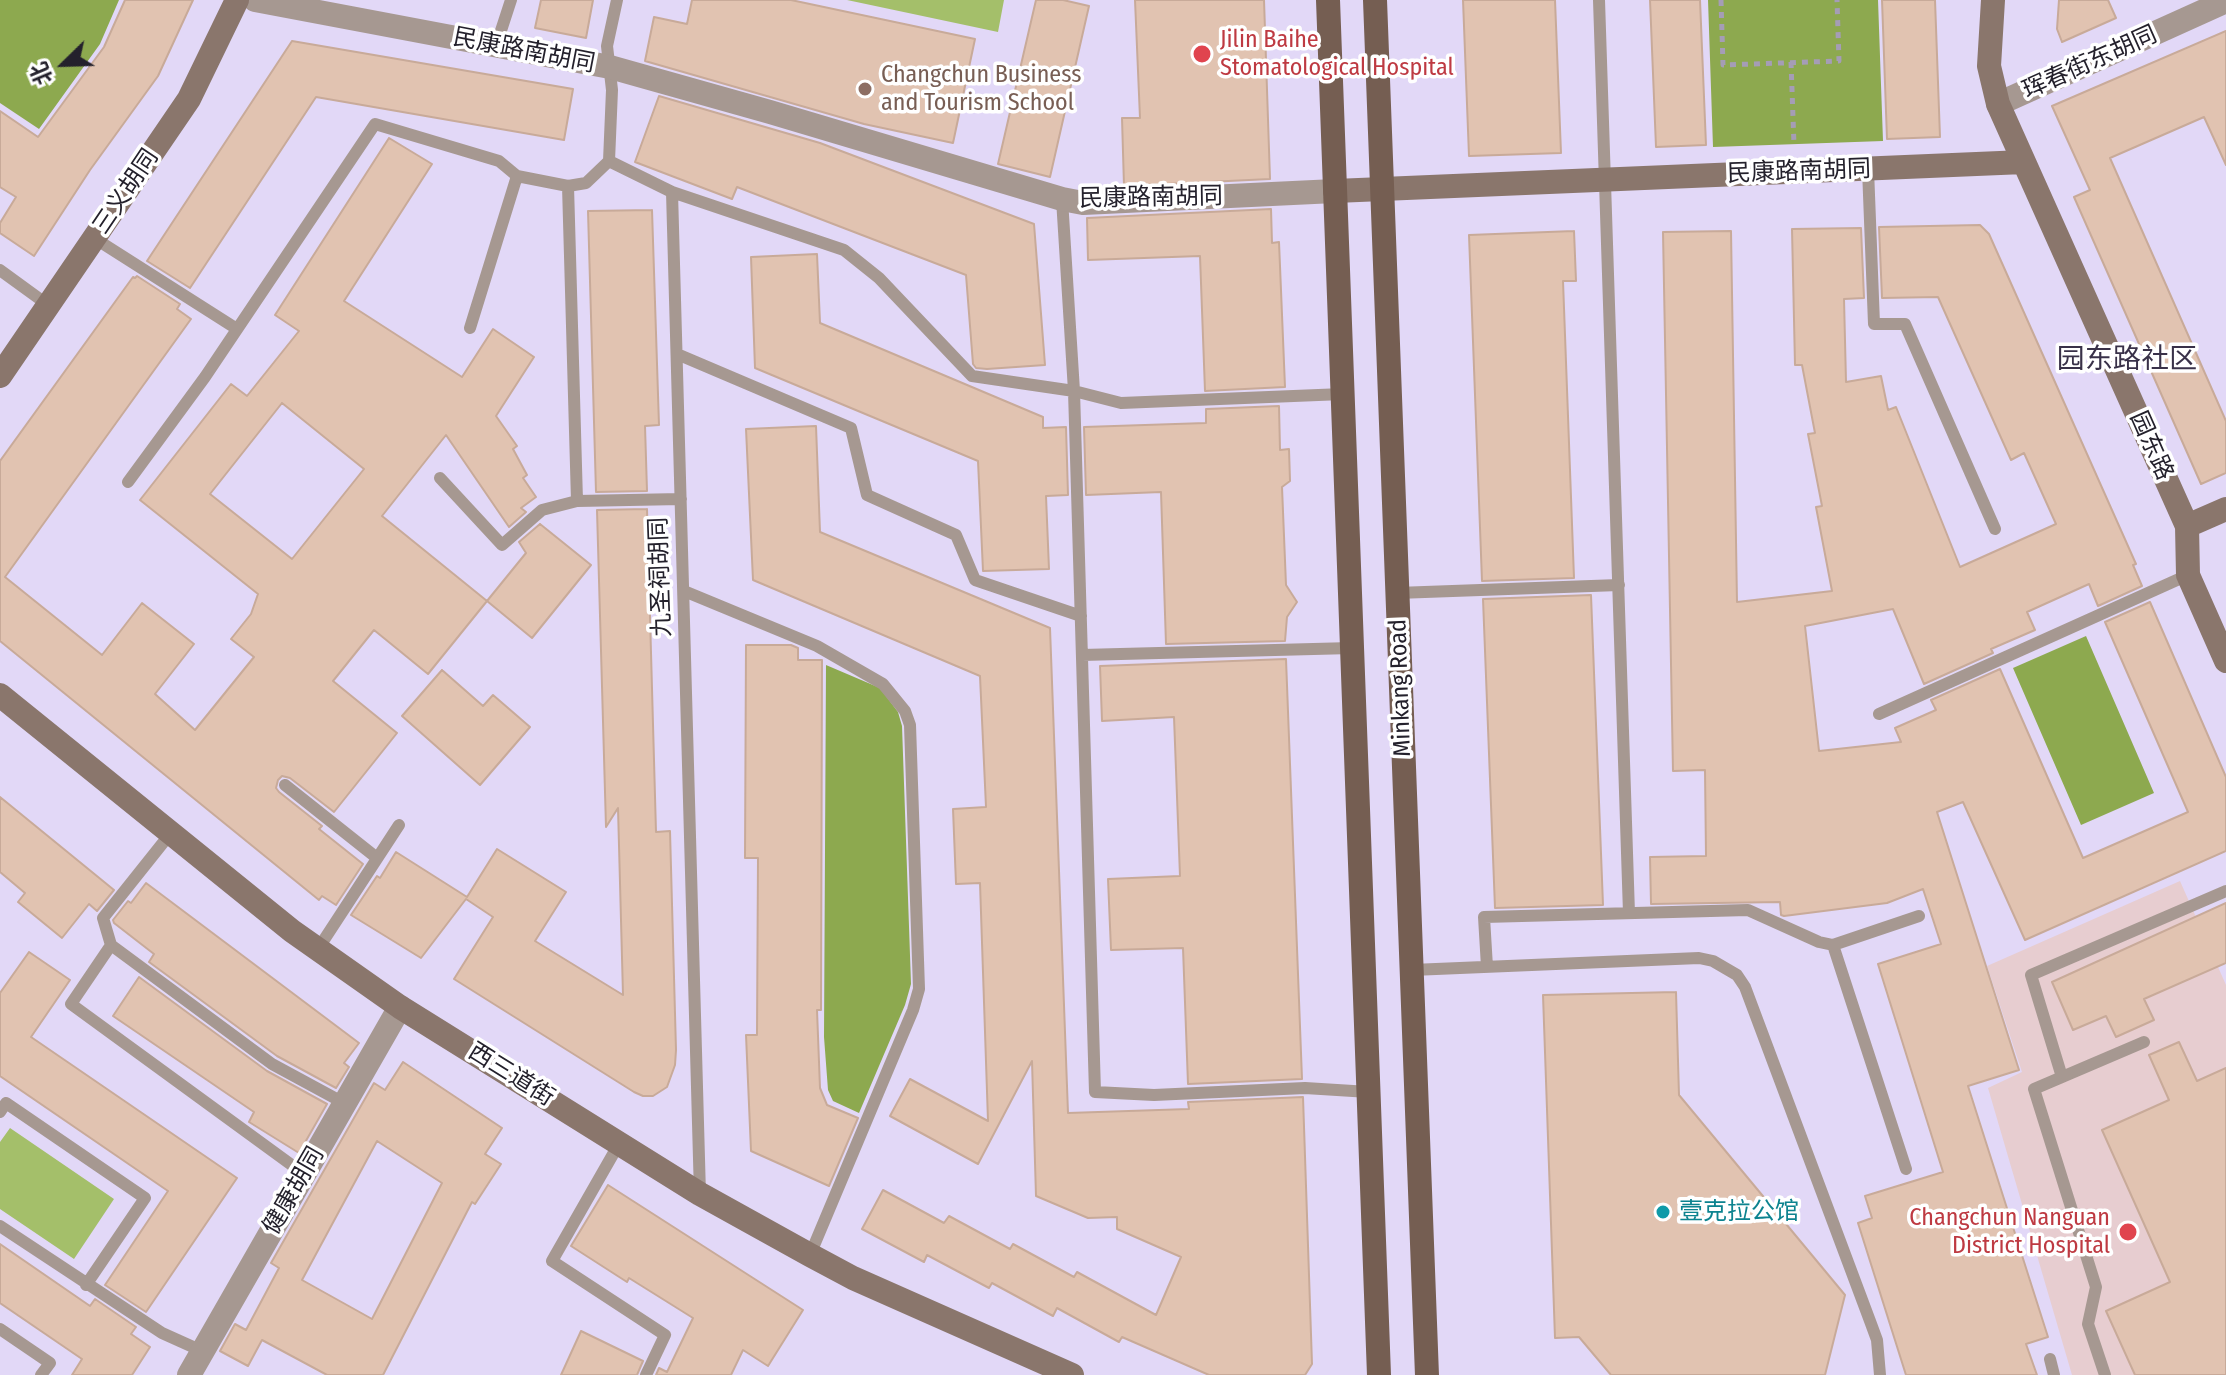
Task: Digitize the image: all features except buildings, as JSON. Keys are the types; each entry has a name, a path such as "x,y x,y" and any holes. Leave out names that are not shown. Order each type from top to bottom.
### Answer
{"main road":[{"name":"Minkang Road","path":"1328,0 1379,1375"},
{"name":"Minkang Road","path":"1375,0 1427,1375"}],"street":[{"name":"三义胡同","path":"0,376 189,99 237,0"},
{"name":"民康路南胡同","path":"255,0 610,67 1083,203 2024,162"},
{"name":"园东路","path":"1993,0 1989,66 1998,104 2187,526 2188,575 2226,661"},
{"name":"珲春街东胡同","path":"1998,104 2226,1"},
{"path":"2187,526 2226,509"},
{"name":"西三道街","path":"0,695 170,834 318,949 400,1007 700,1194 810,1255 853,1278 1072,1375"},
{"name":"健康胡同","path":"189,1375 400,1007"}],"lane":[{"path":"496,46 511,0"},
{"path":"128,482 237,329 375,124 499,161 517,176 568,186 586,183 609,161 612,90 607,46 617,0"},
{"path":"1599,0 1629,913"},
{"path":"609,161 672,192 844,250 879,278 972,376 1074,391 1121,403 1343,394"},
{"path":"1868,169 1874,324 1905,324 1995,529"},
{"path":"470,328 517,176"},
{"path":"568,186 577,501"},
{"name":"九圣祠胡同","path":"672,192 700,1194"},
{"path":"1062,199 1074,391 1095,1092 1154,1095 1305,1088 1369,1092"},
{"path":"94,238 237,329"},
{"path":"0,270 48,305"},
{"path":"677,354 851,428 867,495 956,535 975,580 1081,616"},
{"path":"440,478 502,545 542,510 577,501 681,499"},
{"path":"1879,714 2188,575"},
{"path":"1397,593 1619,585"},
{"path":"684,591 817,646 870,677 896,698 910,725 919,989 810,1255"},
{"path":"1082,655 1352,648"},
{"path":"285,785 377,858"},
{"path":"318,949 399,825"},
{"path":"170,834 103,918 111,945 272,1064 344,1103"},
{"path":"2062,1077 2031,975 2226,891"},
{"path":"1487,967 1484,917 1748,910 1819,942 1833,945 1919,916"},
{"path":"111,945 71,1004 304,1174"},
{"path":"1833,945 1906,1169"},
{"path":"1412,970 1699,958 1713,961 1737,975 1751,1001 1877,1340 1880,1375"},
{"path":"2105,1375 2088,1324 2096,1287 2034,1089 2144,1042"},
{"path":"0,1112 6,1103 145,1198 86,1285"},
{"path":"620,1142 552,1261 665,1335 646,1375"},
{"path":"0,1226 162,1333 202,1351"},
{"path":"0,1329 50,1363 41,1375"},
{"path":"2050,1359 2054,1375"}],"path":[{"path":"1721,0 1723,65 1839,61 1837,0"},
{"path":"1791,62 1795,172"}],"shaded area":[{"name":"Changchun Nanguan District Hospital","path":"2180,881 2226,985 2226,1375 2072,1375 1988,1088 2022,1072 1987,966"}],"green space":[{"path":"0,0 119,0 100,44 39,129 0,103"},
{"path":"847,0 1004,0 998,32"},
{"path":"1708,0 1878,0 1883,141 1713,147"},
{"path":"2086,636 2154,793 2081,825 2013,668"},
{"path":"826,665 880,688 898,712 902,726 911,984 859,1113 833,1101 828,1090 824,1037"},
{"path":"10,1128 114,1199 74,1259 0,1209 0,1142"}],"place":[{"name":"Jilin Baihe Stomatological Hospital","path":"1202,54"},
{"name":"Changchun Business and Tourism School","path":"865,89"},
{"name":"壹克拉公馆","path":"1663,1212"},
{"name":"Changchun Nanguan District Hospital","path":"2128,1232"}],"district":[{"name":"园东路社区","path":"2127,360"}]}
